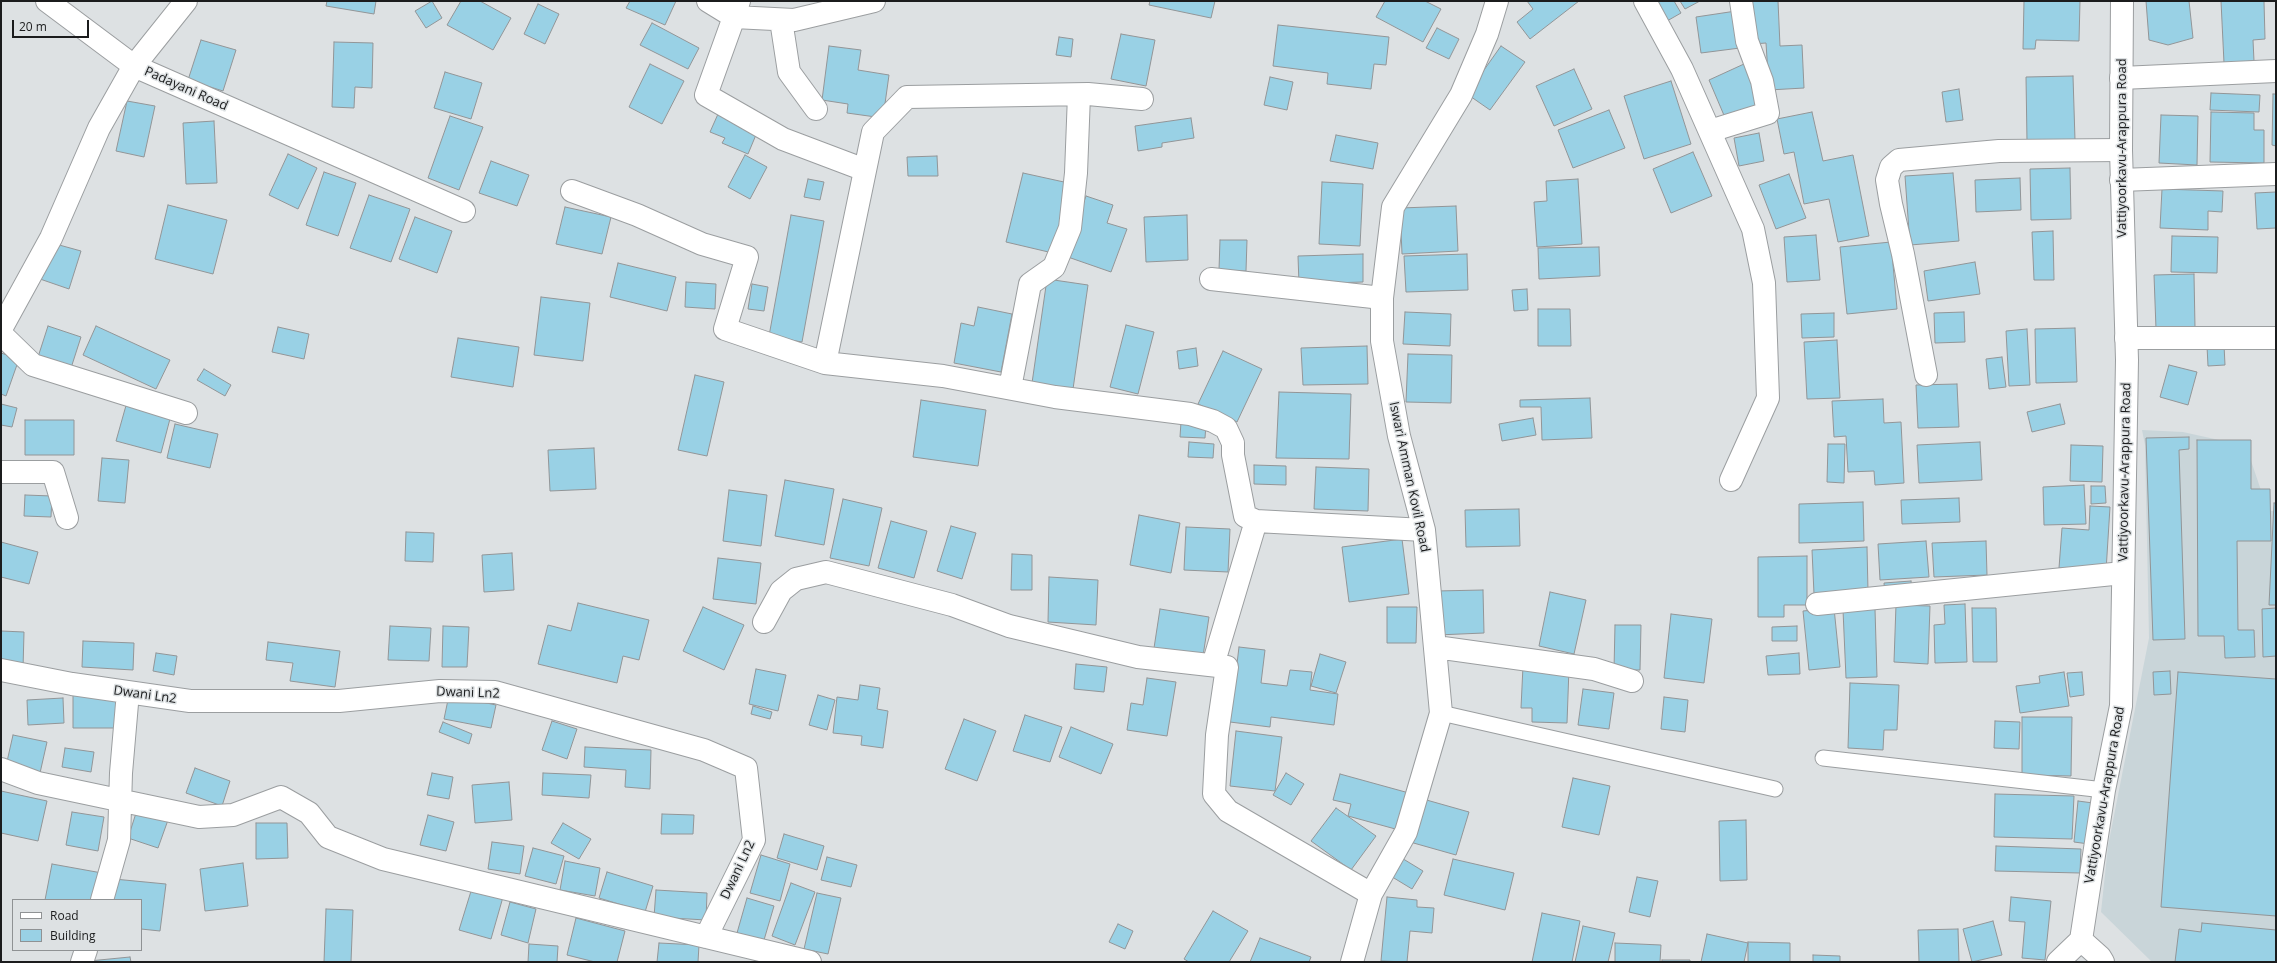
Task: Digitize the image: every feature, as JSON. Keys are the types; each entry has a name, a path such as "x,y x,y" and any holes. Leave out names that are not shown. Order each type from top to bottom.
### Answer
{"street":[{"path":"47,1 134,66 186,1"},
{"path":"708,1 781,20 794,20 874,1"},
{"name":"Iswari Amman Kovil Road","path":"1352,962 1371,894 1406,832 1442,713 1424,530 1399,436 1382,341 1382,298 1393,207 1461,95 1488,34 1497,1"},
{"path":"1645,1 1682,69 1753,229 1764,283 1768,398 1731,480"},
{"path":"1710,131 1768,113 1762,81 1747,41 1741,1"},
{"name":"Vattiyoorkavu-Arappura Road","path":"2081,940 2104,790 2121,706 2126,338 2121,180 2122,1"},
{"path":"736,9 706,95 783,139 865,170"},
{"path":"781,20 788,72 816,109"},
{"name":"Padayani Road","path":"1,329 51,238 99,128 134,66 464,211"},
{"path":"2122,78 2276,70"},
{"path":"1010,388 1030,284 1054,267 1070,228 1079,95"},
{"path":"825,363 873,132 907,97 1079,95 1142,99"},
{"path":"1926,375 1903,254 1891,204 1887,180 1891,168 1899,160 1999,151 2121,150"},
{"path":"2121,180 2276,174"},
{"path":"572,191 637,215 702,244 747,257 725,329 825,363 943,376 1055,397 1190,414 1213,421 1226,428 1233,443 1233,454 1245,516 1256,521 1424,530"},
{"path":"1211,279 1382,298"},
{"path":"1,334 33,365 186,413"},
{"path":"2126,338 2276,338"},
{"path":"1,472 53,472 67,518"},
{"path":"1213,665 1256,521"},
{"path":"764,622 781,592 796,579 826,572 952,605 1009,626 1138,657 1227,667 1217,735 1214,794 1228,811 1297,853 1371,894"},
{"path":"1817,604 2123,573"},
{"path":"1436,647 1594,669 1632,680"},
{"name":"Dwani Ln2","path":"1,670 190,701 339,701 440,691 495,692 704,750 746,768 754,840 706,938"},
{"path":"102,899 119,840 121,772 128,692"},
{"path":"1,769 38,783 199,817 233,815 281,797 309,813 328,837 383,859 487,882 706,938 810,962"},
{"path":"2058,962 2081,940 2101,960"},
{"path":"82,962 86,951"}],"lane":[{"path":"1442,713 1775,789"},
{"path":"1824,758 2104,790"}],"shaded area":[{"path":"2142,430 2183,432 2246,446 2268,511 2276,511 2276,951 2268,962 2152,962 2101,912 2108,846 2149,638 2145,445"}],"building":[{"path":"327,1 376,1 374,14 326,6"},
{"path":"432,1 442,18 426,28 415,11"},
{"path":"461,1 480,1 511,18 493,50 447,25"},
{"path":"630,1 676,1 665,25 626,8"},
{"path":"1150,1 1215,1 1211,18 1149,5"},
{"path":"1385,1 1425,1 1441,9 1423,42 1376,17"},
{"path":"1527,1 1579,1 1530,39 1517,22 1533,9"},
{"path":"1655,1 1674,1 1681,13 1667,21"},
{"path":"1680,1 1700,1 1685,9"},
{"path":"1751,1 1778,1 1780,46 1802,45 1804,88 1769,90 1766,43 1753,44"},
{"path":"2024,1 2080,1 2079,41 2036,40 2035,49 2023,49"},
{"path":"2146,1 2189,1 2193,38 2168,45 2149,40"},
{"path":"2221,1 2264,1 2265,39 2253,40 2254,61 2224,63"},
{"path":"538,4 559,14 545,44 524,34"},
{"path":"1736,11 1740,48 1701,53 1696,17"},
{"path":"652,23 699,48 688,69 640,45"},
{"path":"1278,25 1389,37 1386,65 1374,64 1371,89 1327,84 1328,73 1273,66"},
{"path":"1437,28 1459,39 1449,59 1426,48"},
{"path":"1121,34 1155,40 1146,86 1111,79"},
{"path":"1059,37 1073,39 1071,57 1056,55"},
{"path":"201,40 236,50 223,91 188,80"},
{"path":"334,42 373,43 372,88 355,87 354,108 332,107"},
{"path":"829,46 861,50 858,70 889,75 883,118 847,113 848,104 822,100"},
{"path":"1501,46 1525,62 1490,110 1467,94"},
{"path":"650,64 684,81 662,124 629,107"},
{"path":"1744,64 1761,105 1726,120 1709,80"},
{"path":"1574,69 1592,109 1554,126 1536,86"},
{"path":"445,72 482,83 471,119 434,108"},
{"path":"2073,76 2075,140 2027,142 2026,77"},
{"path":"1270,77 1293,82 1287,110 1264,105"},
{"path":"1671,81 1691,144 1644,159 1624,96"},
{"path":"1959,89 1963,120 1946,122 1942,92"},
{"path":"2211,93 2260,95 2259,112 2210,110"},
{"path":"2273,94 2276,94 2276,146 2272,145"},
{"path":"127,101 155,106 144,157 116,151"},
{"path":"1609,110 1625,148 1573,168 1558,130"},
{"path":"1812,112 1823,161 1853,155 1869,236 1838,242 1829,199 1804,204 1794,152 1784,154 1777,119"},
{"path":"2211,112 2254,113 2254,130 2264,130 2264,163 2210,162"},
{"path":"718,114 758,130 748,154 722,143 725,138 710,132"},
{"path":"2161,115 2198,116 2197,165 2159,163"},
{"path":"450,116 483,127 459,190 428,178"},
{"path":"1191,118 1194,138 1162,143 1162,147 1138,151 1135,126"},
{"path":"214,121 217,183 186,184 183,123"},
{"path":"1759,133 1764,161 1739,166 1734,138"},
{"path":"1336,135 1378,143 1373,169 1330,161"},
{"path":"1693,152 1712,196 1671,213 1653,169"},
{"path":"288,154 317,168 298,209 269,195"},
{"path":"745,155 767,167 750,199 728,187"},
{"path":"937,156 938,176 908,176 907,157"},
{"path":"491,161 529,175 517,206 479,193"},
{"path":"2070,168 2071,219 2031,220 2030,169"},
{"path":"324,172 356,183 338,236 306,225"},
{"path":"1023,173 1073,184 1057,254 1006,242"},
{"path":"1953,173 1959,241 1910,245 1905,176"},
{"path":"1789,174 1806,218 1776,229 1759,185"},
{"path":"2020,178 2021,210 1976,212 1975,180"},
{"path":"808,179 824,182 820,200 804,197"},
{"path":"1578,179 1582,244 1537,247 1534,202 1547,201 1546,181"},
{"path":"1322,182 1363,184 1360,246 1319,244"},
{"path":"2162,189 2223,191 2222,212 2208,211 2208,230 2160,228"},
{"path":"2276,192 2276,228 2257,229 2255,193"},
{"path":"369,195 410,209 391,262 350,248"},
{"path":"1086,196 1113,205 1107,223 1127,229 1111,272 1065,256"},
{"path":"168,205 227,220 213,274 155,259"},
{"path":"1456,206 1458,251 1402,254 1400,208"},
{"path":"565,207 611,217 602,254 556,244"},
{"path":"791,215 824,221 802,342 769,336"},
{"path":"1187,215 1188,260 1146,262 1144,217"},
{"path":"415,217 452,231 437,273 399,259"},
{"path":"2053,231 2054,280 2034,280 2032,232"},
{"path":"1816,235 1820,280 1787,282 1784,237"},
{"path":"2172,236 2218,237 2217,273 2171,272"},
{"path":"1220,240 1247,240 1246,271 1219,270"},
{"path":"1891,242 1897,309 1847,314 1840,247"},
{"path":"52,243 81,251 69,289 40,279"},
{"path":"1599,247 1600,276 1539,279 1538,248"},
{"path":"1363,254 1363,282 1299,284 1298,256"},
{"path":"1467,254 1468,290 1406,292 1404,256"},
{"path":"1975,262 1980,294 1928,301 1924,271"},
{"path":"618,263 676,277 667,311 610,297"},
{"path":"2194,274 2195,328 2156,329 2154,275"},
{"path":"1047,279 1088,285 1073,389 1032,383"},
{"path":"686,282 716,284 715,309 685,307"},
{"path":"752,284 768,287 764,311 748,309"},
{"path":"1527,289 1528,310 1514,311 1512,290"},
{"path":"541,297 590,303 583,361 534,355"},
{"path":"978,307 1012,314 1001,372 954,363 961,323 974,326"},
{"path":"1538,309 1570,309 1571,346 1538,346"},
{"path":"1405,312 1451,314 1450,346 1403,344"},
{"path":"1964,312 1965,342 1935,343 1934,313"},
{"path":"1834,313 1834,337 1802,338 1801,314"},
{"path":"1126,325 1154,332 1138,394 1110,387"},
{"path":"48,326 81,337 71,368 38,357"},
{"path":"96,326 170,360 156,389 83,355"},
{"path":"278,327 309,334 304,359 272,352"},
{"path":"2075,328 2077,382 2036,383 2035,329"},
{"path":"2027,329 2030,385 2009,386 2006,331"},
{"path":"458,338 519,347 513,387 451,377"},
{"path":"1837,340 1840,398 1807,399 1804,342"},
{"path":"2224,345 2225,365 2208,366 2207,346"},
{"path":"1367,346 1368,384 1303,385 1301,348"},
{"path":"1196,348 1198,366 1179,369 1177,351"},
{"path":"1223,351 1262,369 1237,422 1198,404"},
{"path":"1,353 19,359 6,396 1,394"},
{"path":"1408,354 1452,355 1451,403 1406,402"},
{"path":"2002,357 2006,387 1989,389 1986,359"},
{"path":"2169,365 2197,372 2188,405 2160,397"},
{"path":"204,369 231,385 225,396 197,380"},
{"path":"695,375 724,382 707,456 678,450"},
{"path":"1957,384 1959,427 1918,428 1916,385"},
{"path":"1279,392 1351,394 1349,459 1276,458"},
{"path":"1590,398 1592,438 1542,440 1541,407 1520,407 1520,400"},
{"path":"1883,399 1884,423 1901,422 1904,483 1875,485 1874,471 1848,472 1846,436 1834,437 1832,401"},
{"path":"921,400 986,410 978,466 913,457"},
{"path":"127,402 171,415 161,453 116,441"},
{"path":"1,404 17,408 12,427 1,425"},
{"path":"2060,404 2065,424 2032,432 2027,412"},
{"path":"1533,418 1536,435 1502,441 1499,424"},
{"path":"25,420 74,420 74,455 25,455"},
{"path":"1181,422 1206,424 1205,438 1180,437"},
{"path":"175,424 218,434 210,468 167,458"},
{"path":"2189,437 2189,449 2179,450 2185,639 2153,640 2146,438"},
{"path":"2197,440 2251,440 2251,489 2270,489 2271,541 2237,541 2238,630 2254,630 2255,657 2225,658 2224,636 2198,636"},
{"path":"1189,442 1214,444 1213,458 1188,457"},
{"path":"1980,442 1982,480 1919,483 1917,445"},
{"path":"1828,444 1845,444 1844,483 1827,482"},
{"path":"2071,445 2103,446 2102,482 2070,481"},
{"path":"594,448 596,489 550,491 548,450"},
{"path":"102,458 129,460 125,503 98,501"},
{"path":"1254,465 1286,466 1286,485 1254,484"},
{"path":"1316,467 1369,469 1368,511 1314,509"},
{"path":"785,480 834,489 824,545 775,536"},
{"path":"2084,485 2086,524 2044,525 2043,487"},
{"path":"2091,486 2105,486 2106,503 2091,504"},
{"path":"729,490 767,495 761,546 723,541"},
{"path":"25,495 52,496 51,517 24,516"},
{"path":"1959,498 1960,522 1902,524 1901,500"},
{"path":"843,499 882,508 869,566 830,558"},
{"path":"1863,502 1864,541 1799,543 1799,504"},
{"path":"2274,503 2276,503 2276,605 2269,605"},
{"path":"2090,506 2110,507 2106,571 2059,568 2062,528 2089,530"},
{"path":"1519,509 1520,546 1466,547 1465,510"},
{"path":"1139,515 1180,523 1171,573 1130,565"},
{"path":"891,521 927,531 914,578 878,568"},
{"path":"951,526 976,533 962,579 937,571"},
{"path":"1186,527 1230,529 1228,572 1184,570"},
{"path":"406,532 434,533 433,562 405,561"},
{"path":"1402,539 1409,594 1349,602 1342,547"},
{"path":"1926,541 1929,577 1880,580 1878,544"},
{"path":"1986,541 1987,575 1934,577 1932,543"},
{"path":"1,542 38,552 29,584 1,577"},
{"path":"1867,547 1868,591 1814,594 1812,550"},
{"path":"512,553 514,590 484,592 482,555"},
{"path":"1012,554 1032,555 1032,590 1011,590"},
{"path":"1807,556 1807,605 1784,605 1784,617 1758,617 1758,557"},
{"path":"718,558 761,563 756,604 713,599"},
{"path":"1049,577 1098,580 1096,625 1048,622"},
{"path":"1911,581 1912,594 1885,596 1884,583"},
{"path":"1483,590 1484,633 1437,635 1436,591"},
{"path":"1550,592 1586,600 1574,654 1539,646"},
{"path":"578,603 649,620 639,660 623,656 617,683 538,664 548,625 571,631"},
{"path":"1965,604 1967,662 1935,663 1934,625 1945,624 1944,605"},
{"path":"1896,605 1930,606 1928,664 1894,662"},
{"path":"703,607 744,625 724,670 683,651"},
{"path":"1387,607 1417,607 1416,643 1387,643"},
{"path":"1834,608 1840,667 1809,670 1803,611"},
{"path":"1972,608 1996,608 1997,662 1973,662"},
{"path":"2276,608 2276,656 2263,657 2262,609"},
{"path":"1160,609 1209,617 1203,656 1154,648"},
{"path":"1875,609 1877,677 1846,678 1843,610"},
{"path":"1671,614 1712,619 1704,683 1664,678"},
{"path":"1615,625 1641,625 1640,670 1614,670"},
{"path":"390,626 431,628 429,661 388,660"},
{"path":"443,626 469,627 467,667 442,667"},
{"path":"1797,626 1797,641 1772,641 1772,627"},
{"path":"1,631 24,632 23,669 1,668"},
{"path":"83,641 134,643 133,670 82,667"},
{"path":"268,642 340,651 335,687 290,681 293,663 266,660"},
{"path":"1239,647 1265,650 1261,683 1287,686 1290,670 1312,672 1310,690 1338,694 1334,725 1271,717 1270,727 1230,722"},
{"path":"156,653 177,656 174,675 153,671"},
{"path":"1799,653 1800,674 1768,675 1766,656"},
{"path":"1320,654 1346,662 1336,693 1311,686"},
{"path":"1076,664 1107,667 1104,692 1074,689"},
{"path":"1523,666 1569,668 1567,723 1532,722 1532,708 1521,708"},
{"path":"756,669 786,675 778,711 749,704"},
{"path":"2170,671 2171,694 2154,695 2153,672"},
{"path":"2064,672 2069,706 2020,713 2016,686 2040,683 2039,676"},
{"path":"2082,672 2084,695 2070,697 2067,673"},
{"path":"2178,672 2276,679 2276,916 2161,907"},
{"path":"1147,678 1176,682 1167,736 1127,730 1131,703 1143,705"},
{"path":"1850,683 1899,685 1897,730 1884,730 1883,750 1848,748"},
{"path":"860,685 880,688 877,709 888,711 883,748 861,745 862,736 833,733 837,697 858,700"},
{"path":"1583,689 1614,693 1609,729 1578,725"},
{"path":"118,693 119,728 73,728 73,694"},
{"path":"449,695 496,705 491,728 444,719"},
{"path":"818,695 835,700 827,730 809,725"},
{"path":"1664,697 1688,700 1685,732 1661,729"},
{"path":"63,698 64,723 28,725 27,700"},
{"path":"753,706 772,712 770,719 751,714"},
{"path":"1025,715 1062,727 1050,762 1013,751"},
{"path":"2022,717 2072,717 2071,776 2022,775"},
{"path":"964,719 996,731 977,781 945,769"},
{"path":"552,721 577,729 567,759 542,750"},
{"path":"1995,721 2020,722 2019,749 1994,748"},
{"path":"443,722 472,734 469,744 439,732"},
{"path":"1071,727 1113,744 1101,774 1059,757"},
{"path":"1236,731 1282,737 1275,791 1230,786"},
{"path":"13,735 47,742 40,773 6,766"},
{"path":"585,747 651,750 650,789 625,787 626,770 584,767"},
{"path":"65,748 94,752 91,772 62,767"},
{"path":"195,768 230,781 222,806 186,793"},
{"path":"432,773 453,777 449,799 427,795"},
{"path":"543,773 591,775 589,798 542,795"},
{"path":"1286,773 1304,784 1291,805 1273,795"},
{"path":"1340,774 1409,793 1399,830 1348,816 1351,804 1333,800"},
{"path":"1573,778 1610,786 1599,835 1562,827"},
{"path":"509,782 512,820 475,823 472,785"},
{"path":"1,791 47,801 38,841 1,833"},
{"path":"1995,794 2074,796 2072,839 1994,837"},
{"path":"1423,799 1469,812 1456,855 1410,842"},
{"path":"2078,801 2093,803 2089,844 2074,842"},
{"path":"1336,808 1376,836 1351,870 1311,841"},
{"path":"137,810 168,820 158,848 128,838"},
{"path":"72,812 104,817 98,851 66,845"},
{"path":"662,814 694,815 693,834 661,834"},
{"path":"428,815 454,822 446,851 420,845"},
{"path":"1746,820 1747,880 1720,881 1719,821"},
{"path":"256,823 287,823 288,858 256,859"},
{"path":"563,823 591,839 579,859 551,843"},
{"path":"784,834 824,846 817,870 777,858"},
{"path":"492,842 524,846 520,874 488,869"},
{"path":"1996,846 2081,849 2080,873 1995,871"},
{"path":"533,848 564,856 556,884 525,876"},
{"path":"761,855 790,864 780,901 750,893"},
{"path":"827,857 857,865 851,887 821,880"},
{"path":"1400,857 1423,871 1412,889 1389,875"},
{"path":"1453,859 1514,873 1505,910 1444,895"},
{"path":"565,861 600,868 595,896 560,890"},
{"path":"243,863 248,906 205,911 200,869"},
{"path":"52,864 102,873 97,899 45,899"},
{"path":"607,872 653,886 645,912 599,898"},
{"path":"1637,877 1658,881 1650,917 1629,912"},
{"path":"114,879 166,884 160,931 142,929 142,899 112,899"},
{"path":"791,883 815,892 795,945 772,936"},
{"path":"472,888 503,897 491,939 459,930"},
{"path":"656,890 707,893 706,920 654,917"},
{"path":"817,893 841,898 828,954 804,949"},
{"path":"1387,897 1417,900 1417,907 1434,908 1432,933 1410,931 1407,962 1381,961"},
{"path":"2011,897 2051,901 2045,960 2022,958 2025,922 2009,921"},
{"path":"747,898 774,906 764,940 737,933"},
{"path":"510,902 536,909 528,943 501,935"},
{"path":"326,909 353,910 351,962 324,962"},
{"path":"1213,911 1248,931 1229,962 1189,962 1184,959"},
{"path":"1542,913 1580,921 1572,962 1532,962"},
{"path":"576,918 625,931 617,962 595,962 567,955"},
{"path":"1993,921 2002,955 1972,962 1963,929"},
{"path":"2202,923 2276,930 2276,962 2175,962 2179,929 2201,932"},
{"path":"1118,924 1133,931 1125,949 1109,942"},
{"path":"1583,926 1615,933 1608,962 1575,962"},
{"path":"1958,929 1959,962 1919,962 1918,930"},
{"path":"1707,934 1748,943 1744,962 1701,962"},
{"path":"1260,938 1311,957 1309,962 1250,962"},
{"path":"1748,942 1790,943 1790,962 1748,962"},
{"path":"659,943 699,945 698,962 657,962"},
{"path":"1615,943 1661,945 1660,962 1615,962"},
{"path":"529,944 558,946 557,962 528,962"},
{"path":"1813,955 1840,956 1840,962 1813,962"},
{"path":"130,957 131,962 89,962 89,961"},
{"path":"1662,960 1690,960 1690,962 1662,962"}]}
